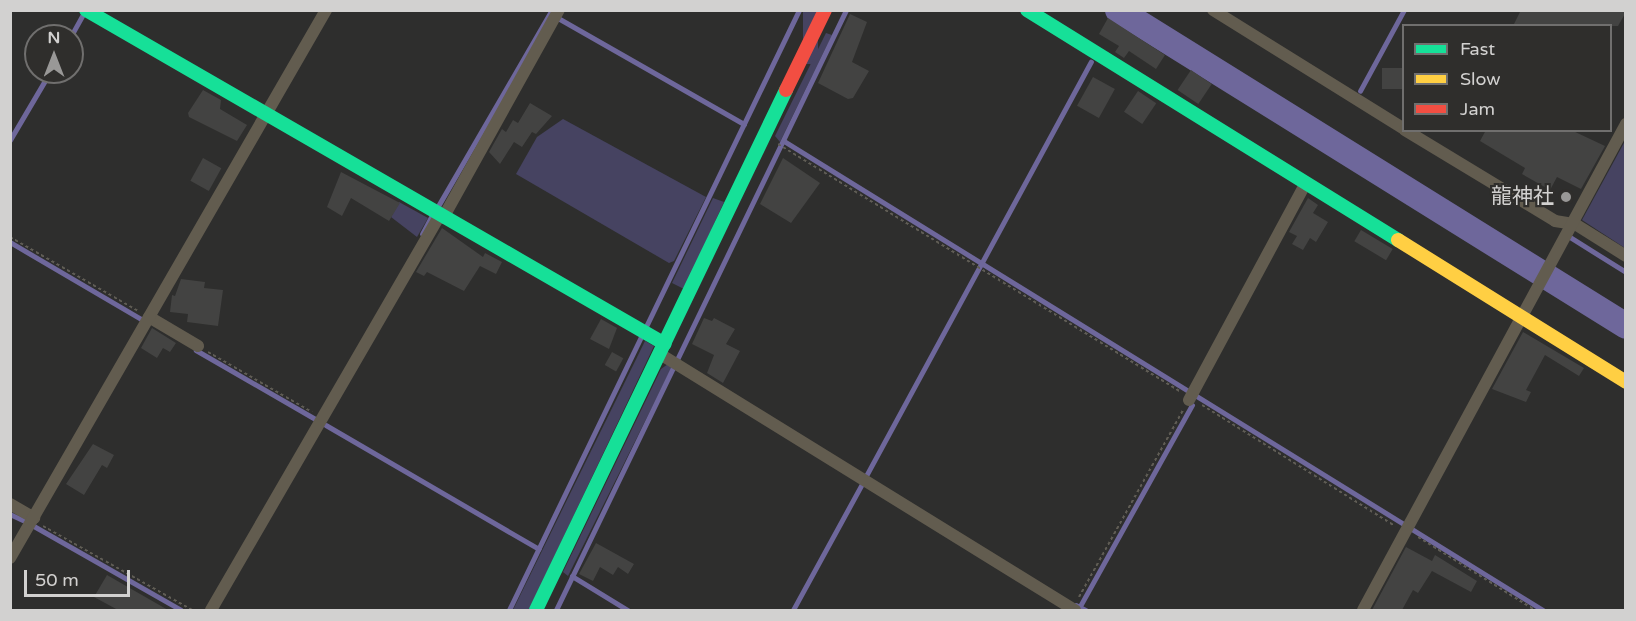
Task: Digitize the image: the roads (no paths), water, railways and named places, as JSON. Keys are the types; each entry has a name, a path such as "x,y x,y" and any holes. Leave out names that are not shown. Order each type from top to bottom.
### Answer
{"street":[{"path":"86,10 437,217 644,333 676,363 1076,605"},
{"path":"10,558 326,10"},
{"path":"211,610 325,419 437,217 559,10"},
{"path":"536,610 825,10"},
{"path":"1027,10 1626,382"},
{"path":"1212,10 1402,129"},
{"path":"1362,610 1524,319 1538,281 1626,124"},
{"path":"1407,132 1555,221 1568,224 1626,256"},
{"path":"1191,397 1306,183"},
{"path":"149,317 198,346"},
{"path":"10,504 33,519"}],"waterway":[{"path":"437,208 552,10"},
{"path":"509,610 799,10"},
{"path":"556,610 846,10"},
{"path":"1118,10 1626,326"},
{"path":"1360,91 1404,10"},
{"path":"78,24 84,13"},
{"path":"560,19 744,124"},
{"path":"866,476 1091,62"},
{"path":"10,140 43,84"},
{"path":"784,141 1543,610"},
{"path":"422,234 432,215"},
{"path":"1570,237 1626,272"},
{"path":"10,242 143,320"},
{"path":"196,350 317,420"},
{"path":"1079,608 1192,405"},
{"path":"326,425 539,549"},
{"path":"793,610 862,484"},
{"path":"10,514 27,522"},
{"path":"34,526 181,610"},
{"path":"572,576 628,610"},
{"path":"1076,605 1086,610"}],"place":[{"name":"龍神社","path":"1566,197"}]}
